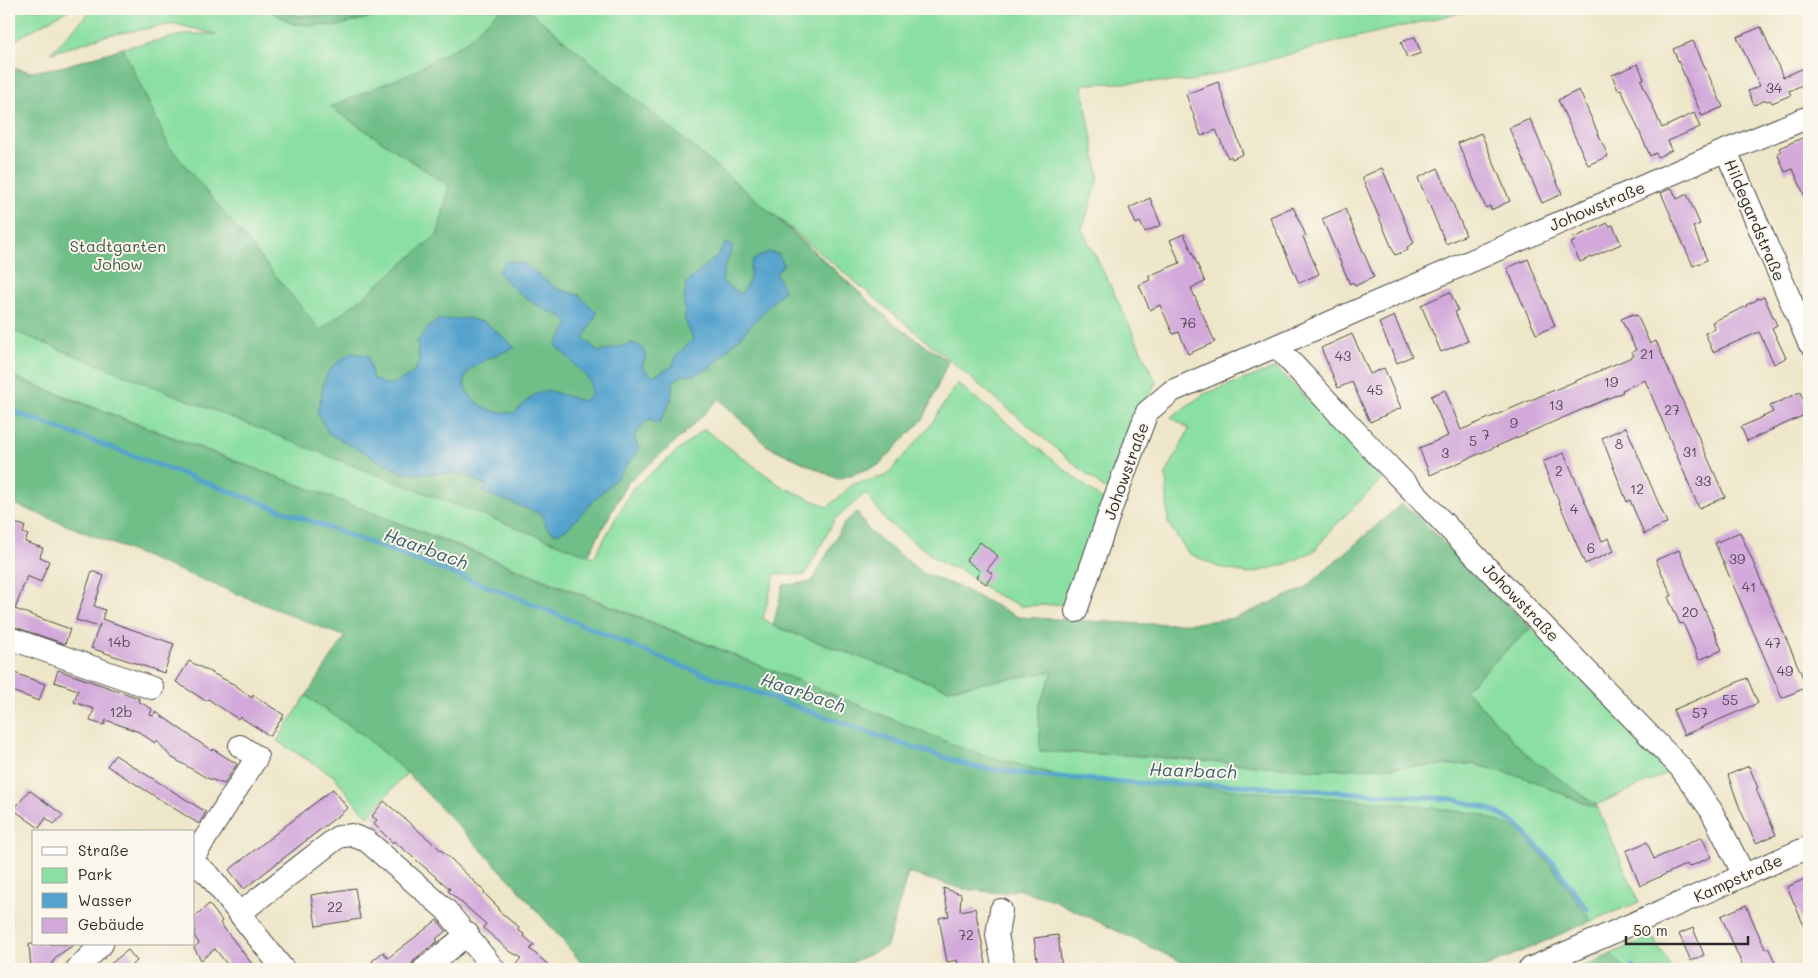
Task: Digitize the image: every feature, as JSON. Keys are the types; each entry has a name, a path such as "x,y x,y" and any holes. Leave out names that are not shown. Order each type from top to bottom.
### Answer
{"street":[{"name":"Johowstraße","path":"1076,611 1147,412 1172,391 1726,151 1809,117"},
{"name":"Hildegardstraße","path":"1726,151 1809,343"},
{"name":"Johowstraße","path":"1276,346 1371,448 1680,767 1711,810 1744,875"},
{"path":"9,638 152,688"},
{"path":"195,854 257,757 240,746"},
{"path":"240,913 338,837 352,834 367,841 446,910 468,934 494,969"},
{"name":"Kampstraße","path":"1528,969 1650,918 1809,847"},
{"path":"195,864 209,875 284,969"},
{"path":"1001,910 997,935 1004,969"},
{"path":"424,969 468,934"},
{"path":"77,969 100,946"}],"green space":[{"path":"9,9 70,9 9,43"},
{"path":"92,9 267,9 293,24 336,26 378,15 387,9 1477,9 1335,42 1192,81 1082,84 1099,178 1082,229 1156,382 1143,409 1112,495 771,212 894,324 948,361 924,418 879,465 838,479 766,445 719,399 685,433 627,483 588,555 594,557 633,488 704,429 781,486 828,507 853,484 886,476 930,426 957,383 1109,505 1070,604 1021,606 993,593 961,570 944,565 886,521 866,493 835,519 805,575 775,574 763,618 773,626 948,689 1053,671 1039,706 1040,751 1142,756 1318,770 1473,764 1523,777 1598,809 1639,902 1591,921 1554,869 1060,776 969,751 725,651 460,546 9,375 9,66 30,72 62,67 123,48 187,34 216,34 175,24 108,35 51,53"},
{"path":"267,9 285,9 297,16 335,16 360,9 387,9 378,15 337,26 293,24"},
{"path":"285,9 360,9 335,16 297,16"},
{"name":"Stadtgarten Johow","path":"501,9 527,9 759,202 894,324 948,361 924,418 879,465 838,479 766,445 719,399 685,433 627,483 588,555 346,463 9,329 9,66 30,72 62,67 123,48 169,146 320,330 363,297 438,234 449,186 330,107 413,72 464,43"},
{"path":"1276,368 1384,477 1333,528 1314,551 1286,564 1249,574 1218,567 1188,553 1168,523 1166,474 1189,429 1171,417 1204,394"},
{"path":"9,376 378,515 832,694 969,751 1060,776 1396,803 1479,814 1518,829 1554,869 1591,921 1481,969 1196,969 1053,900 1017,889 1003,893 963,889 908,873 887,946 838,969 587,969 513,883 407,773 363,735 306,696 345,637 9,502"},
{"path":"1401,504 1412,511 1531,628 1465,689 1528,756 1596,805 1598,809 1523,777 1473,764 1318,770 1142,756 1040,751 1039,706 1053,671 948,689 773,626 783,585 812,582 844,523 857,512 869,531 923,573 959,587 1018,617 1145,624 1194,623 1235,618 1304,589"},
{"path":"1531,628 1672,771 1596,805 1528,756 1465,689"},
{"path":"306,696 363,735 407,773 368,816 334,776 277,741"},
{"path":"1652,936 1674,969 1625,969 1611,954"},
{"path":"1611,954 1625,969 1577,969"}],"water":[{"path":"726,243 733,246 724,270 722,282 741,294 750,279 750,267 753,260 768,252 778,254 784,264 776,273 784,290 712,367 694,375 683,375 673,382 671,401 659,424 648,419 634,437 639,449 617,478 568,528 556,534 547,528 541,514 482,492 487,486 462,473 406,474 374,458 328,433 317,413 328,372 340,360 351,353 368,356 373,378 384,384 396,383 412,374 419,362 417,342 429,326 438,320 468,318 486,323 515,347 479,364 469,371 465,377 466,389 479,404 493,411 514,413 534,395 547,390 583,401 591,395 590,381 556,345 569,324 559,315 544,309 528,299 498,272 506,261 523,263 557,289 579,295 597,313 584,338 598,352 633,343 641,347 646,355 642,366 652,376 672,367 676,356 693,339 685,320 684,301 686,283 718,255"}],"building":[{"path":"1761,27 1783,77 1809,66 1809,82 1789,91 1791,95 1772,103 1770,100 1766,100 1754,105 1748,91 1760,86 1737,37"},
{"path":"1415,37 1421,53 1407,58 1401,42"},
{"path":"1693,41 1723,107 1702,116 1673,49"},
{"path":"1638,64 1644,79 1641,80 1662,128 1694,113 1700,127 1668,141 1672,150 1658,157 1656,153 1650,156 1621,89 1618,90 1612,75"},
{"path":"1218,82 1243,154 1232,159 1231,156 1228,158 1216,130 1201,136 1186,94"},
{"path":"1579,90 1608,156 1588,165 1558,100"},
{"path":"1530,119 1562,194 1542,203 1509,128"},
{"path":"1481,133 1510,201 1491,210 1490,206 1486,208 1458,143"},
{"path":"1809,135 1809,206 1793,169 1785,172 1777,153 1781,152 1779,148"},
{"path":"1382,168 1414,243 1407,247 1408,250 1395,255 1362,177"},
{"path":"1438,168 1466,235 1446,244 1418,178"},
{"path":"1672,188 1677,199 1687,194 1700,224 1693,227 1707,260 1693,266 1661,193"},
{"path":"1150,198 1161,225 1145,232 1140,222 1136,224 1129,208"},
{"path":"1293,207 1306,236 1303,237 1319,274 1299,283 1270,217"},
{"path":"1345,209 1374,277 1355,286 1353,282 1350,284 1322,219"},
{"path":"1608,223 1609,226 1613,225 1621,244 1580,262 1571,243 1575,241 1573,238"},
{"path":"1184,234 1205,282 1191,288 1215,342 1188,354 1179,332 1173,334 1160,305 1150,310 1139,285 1150,280 1148,276 1180,263 1170,240"},
{"path":"1528,259 1555,326 1536,334 1507,268"},
{"path":"1450,292 1458,310 1455,312 1468,341 1441,352 1421,305"},
{"path":"1764,297 1777,325 1772,328 1786,358 1774,364 1759,332 1713,352 1705,333 1715,329 1712,322 1747,306 1757,300 1757,298"},
{"path":"1633,314 1634,316 1637,315 1650,344 1656,341 1725,497 1699,508 1645,380 1622,390 1623,392 1430,475 1419,448 1448,436 1431,396 1445,390 1461,430 1634,356 1632,352 1636,350 1621,319"},
{"path":"1394,316 1412,356 1397,363 1379,323"},
{"path":"1352,334 1370,374 1384,368 1401,408 1370,422 1352,382 1338,388 1321,348"},
{"path":"1800,392 1809,413 1747,441 1741,427 1773,412 1770,406"},
{"path":"1626,427 1667,523 1644,534 1630,500 1627,502 1602,438"},
{"path":"1564,453 1602,541 1609,538 1614,551 1585,564 1542,462"},
{"path":"12,522 25,526 23,533 28,535 25,542 43,548 40,557 49,561 41,582 27,576 15,609 70,629 65,644 9,625 9,530"},
{"path":"1740,532 1807,687 1782,698 1715,543"},
{"path":"980,542 998,556 987,570 993,574 986,584 976,577 980,571 966,560"},
{"path":"1679,550 1722,650 1699,660 1683,623 1680,624 1668,597 1672,596 1656,560"},
{"path":"92,571 104,576 94,606 105,610 102,619 174,644 164,673 91,648 99,627 76,620"},
{"path":"189,661 235,685 252,698 253,695 284,715 270,736 240,717 238,719 208,699 206,701 176,682"},
{"path":"58,670 139,698 138,701 152,709 150,715 154,716 156,712 212,751 213,749 237,764 224,784 207,778 171,757 157,741 155,743 139,732 106,720 104,725 90,721 94,709 74,702 78,690 54,682"},
{"path":"9,671 45,684 39,701 9,690"},
{"path":"1747,678 1758,703 1684,735 1673,710"},
{"path":"115,755 206,812 199,824 107,766"},
{"path":"1749,766 1758,788 1756,789 1776,835 1756,843 1740,809 1728,775"},
{"path":"333,789 348,808 244,889 229,870"},
{"path":"29,790 63,815 54,824 46,818 39,828 14,810"},
{"path":"384,801 449,857 485,892 499,908 498,910 519,928 518,930 534,945 530,949 553,969 513,969 522,958 511,952 483,928 486,924 448,891 450,889 394,841 393,843 374,824 377,820 372,816"},
{"path":"1702,837 1711,857 1689,867 1687,864 1640,886 1626,851 1647,842 1654,859"},
{"path":"1809,877 1809,937 1787,887"},
{"path":"355,888 360,919 316,926 311,895"},
{"path":"943,888 961,894 960,911 975,908 987,969 959,969 957,960 947,962 939,918 949,916"},
{"path":"209,904 222,921 220,923 256,969 231,969 215,949 201,960 194,948 199,943 195,937 195,916"},
{"path":"1746,905 1765,949 1768,947 1778,969 1744,969 1721,916"},
{"path":"437,920 446,931 436,939 438,941 415,959 411,969 375,969 377,967 372,961 383,952 388,958"},
{"path":"1693,928 1704,955 1691,961 1679,934"},
{"path":"1058,935 1062,968 1038,969 1034,938"},
{"path":"29,944 32,944 32,946 72,946 57,956 48,969 31,969"},
{"path":"128,950 137,961 126,969 104,969"}],"waterway":[{"name":"Haarbach","path":"9,410 506,593 676,664 899,743 975,767 1034,775 1135,783 1233,785 1452,799 1490,809 1515,823 1553,863 1587,909"}]}
